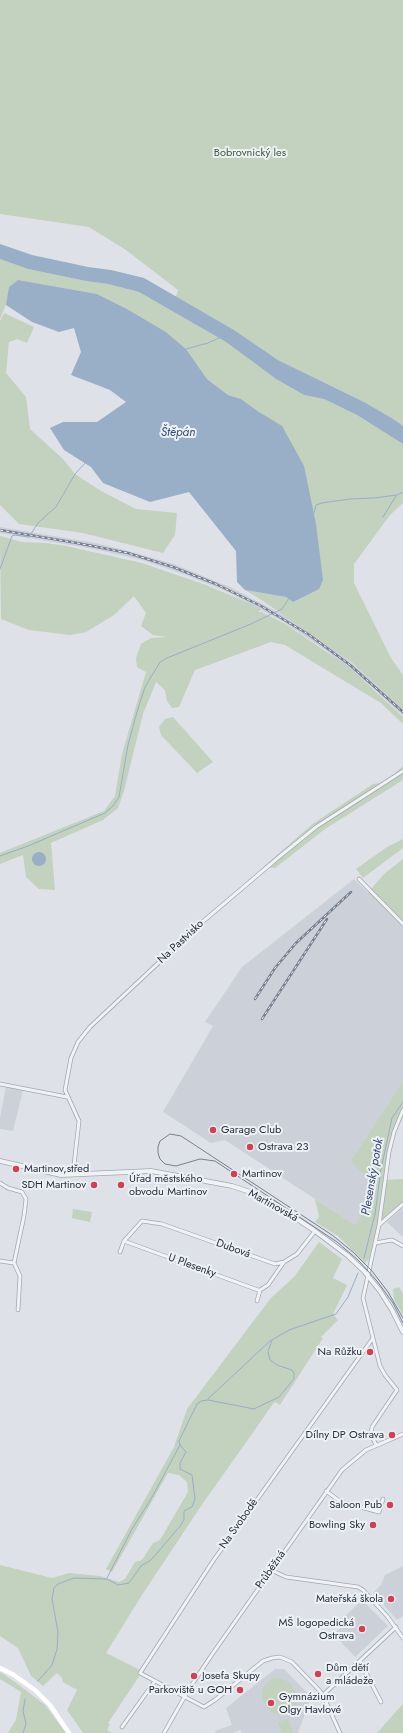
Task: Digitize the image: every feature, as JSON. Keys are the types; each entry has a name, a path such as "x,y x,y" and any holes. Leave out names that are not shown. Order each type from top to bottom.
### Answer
{"main road":[{"path":"0,1668 14,1675 36,1691 50,1706 69,1733"}],"street":[{"name":"Na Pastvisko","path":"73,1174 79,1121 65,1090 71,1058 78,1042 90,1028 200,924 279,857 316,827 403,771"},
{"path":"359,879 403,924"},
{"path":"0,1084 67,1097"},
{"path":"376,1445 371,1434 372,1427 397,1390 380,1366 363,1298 375,1243 389,1152 394,1132 403,1110"},
{"name":"Martinovská","path":"0,1161 54,1174 147,1171 232,1186 250,1192 269,1202 315,1231 347,1255 367,1275 384,1297 403,1332"},
{"path":"0,1183 8,1188 22,1192 26,1196 24,1216 14,1263 20,1276 18,1310"},
{"path":"378,1225 403,1204"},
{"name":"Dubová","path":"124,1241 142,1221 157,1223 271,1263 277,1264 284,1262"},
{"path":"257,1302 260,1290 268,1285 284,1262 297,1254 315,1231"},
{"path":"375,1243 392,1240 403,1246"},
{"path":"120,1252 124,1241"},
{"name":"U Plesenky","path":"124,1241 260,1290"},
{"path":"0,1261 14,1263"},
{"name":"Na Svobodě","path":"322,1695 292,1662 280,1657 263,1661 204,1707 140,1673 213,1561 373,1338"},
{"name":"Průběžná","path":"164,1733 184,1697 212,1653 326,1492 350,1462 376,1445 403,1434"},
{"path":"326,1492 341,1502 379,1512 383,1499"},
{"path":"271,1570 286,1577 358,1587 363,1590 383,1611 403,1638"},
{"path":"340,1733 322,1695 396,1627"},
{"path":"360,1661 381,1702"},
{"path":"122,1727 155,1681"}],"shaded area":[{"path":"0,527 96,543 128,551 174,564 232,588 285,616 341,654 403,708 403,716 372,687 327,651 282,621 230,593 186,575 142,560 94,549 0,533"},
{"path":"354,879 403,926 403,1081 350,1162 373,1181 369,1203 355,1225 225,1140 211,1143 163,1112 213,1026 205,1022 242,967"},
{"path":"6,1086 23,1090 13,1131 0,1129 0,1118"},
{"path":"403,1208 403,1237 387,1222"},
{"name":"Mateřská škola","path":"403,1566 403,1616 397,1620 373,1593 381,1585 385,1575"},
{"name":"MŠ logopedická Ostrava","path":"362,1600 388,1626 355,1657 339,1640 342,1638 336,1632 342,1627 338,1623"},
{"name":"Gymnázium Olgy Havlové","path":"275,1669 284,1669 311,1697 298,1733 242,1733 240,1730 233,1733 216,1733 215,1731 232,1725 226,1708"}],"green space":[{"name":"Bobrovnický les","path":"0,0 403,0 403,426 364,402 278,360 234,330 176,297 178,290 126,250 89,227 0,214"},
{"path":"0,259 28,269 108,284 139,292 226,342 276,379 304,395 324,399 357,415 403,444 403,503 390,515 354,564 354,583 391,658 403,675 403,709 350,661 245,590 286,597 293,602 259,412 241,399 228,395 207,379 186,349 166,332 127,309 97,294 18,280 9,287 7,302 0,319"},
{"path":"4,313 34,327 27,343 17,339 9,342 6,373 26,397 30,429 63,459 75,474 101,491 136,509 177,513 175,535 163,553 83,533 19,524 0,505 0,321"},
{"path":"0,536 22,542 66,546 142,563 206,585 249,603 261,609 258,612 262,612 287,625 350,668 403,717 403,724 381,703 285,645 271,642 195,670 179,707 172,708 167,701 165,690 156,682 143,714 124,791 118,808 103,820 51,843 55,890 39,889 26,877 23,855 0,864 0,853 104,811 115,796 122,754 146,672 137,667 136,658 141,644 151,638 167,637 153,635 141,626 146,613 134,596 114,615 86,632 70,635 29,630 1,619"},
{"path":"173,717 213,762 197,773 161,735 159,727 165,719"},
{"path":"403,766 403,780 325,829 275,868 263,867 314,823 373,784 386,782"},
{"path":"403,839 403,848 363,878 356,869 387,847"},
{"path":"403,859 403,926 368,893 384,874"},
{"path":"403,1081 403,1118 395,1131 386,1180 403,1179 403,1204 394,1213 378,1223 369,1259 365,1263 338,1236 315,1222 319,1217 315,1199 355,1225 369,1203 373,1182 350,1162"},
{"path":"73,1209 92,1212 90,1222 72,1218"},
{"path":"319,1242 342,1259 333,1278 347,1285 333,1314 338,1320 321,1337 323,1338 280,1405 275,1402 273,1404 201,1506 142,1595 106,1653 140,1670 138,1674 140,1675 108,1723 110,1724 107,1730 112,1733 83,1733 67,1710 77,1690 63,1682 62,1678 57,1673 43,1686 31,1676 18,1648 0,1636 0,1565 52,1578 69,1573 100,1576 119,1582 125,1579 135,1562 142,1560 153,1543 160,1540 188,1492 187,1482 179,1475 168,1473 112,1572 106,1569 174,1447 187,1409 271,1298 294,1277"},
{"path":"399,1287 403,1294 403,1315 394,1299 393,1289"},
{"path":"0,1672 45,1705 66,1733 8,1733 16,1720 21,1692 0,1679"},
{"path":"275,1678 285,1680 290,1683 296,1692 297,1702 287,1714 276,1714 271,1712 262,1699 263,1688 270,1680"},
{"path":"403,1704 403,1733 377,1733 400,1707"},
{"path":"288,1719 293,1733 282,1733 278,1722"}],"water":[{"path":"0,244 32,255 144,278 234,330 278,360 364,402 393,419 403,426 403,444 357,415 324,399 304,395 276,379 226,342 139,292 108,284 28,269 0,259"},
{"name":"Štěpán","path":"18,280 97,294 127,309 166,332 186,349 207,379 228,395 241,399 282,426 304,466 316,524 323,580 319,589 293,602 286,597 245,590 237,582 236,551 189,492 150,502 103,483 91,467 64,450 50,428 63,422 97,422 126,402 110,390 71,375 81,352 74,328 59,332 32,322 6,305 9,287"},
{"path":"39,852 44,854 46,859 44,864 39,866 34,864 32,859 34,854"}],"waterway":[{"path":"186,349 208,343 219,338"},
{"path":"0,569 12,536 29,537 38,523 56,507 75,474 86,462"},
{"path":"314,513 316,505 322,503 397,495 403,492"},
{"path":"383,517 396,496"},
{"path":"0,856 28,846 105,813 113,806 119,797 128,745 145,687 160,662 251,624 282,609 289,598"},
{"name":"Plesenský potok","path":"364,1258 375,1214 381,1169 392,1118 403,1102"},
{"name":"Plesenský potok","path":"38,1681 52,1665 57,1649 58,1632 52,1599 54,1588 58,1584 74,1578 107,1579 118,1585 129,1583 141,1566 151,1560 181,1525 184,1519 184,1511 192,1507 195,1499 192,1475 180,1469 180,1463 186,1452 180,1445 179,1441 197,1404 201,1401 208,1400 254,1409 279,1397 294,1379 294,1374 292,1370 277,1365 270,1360 268,1351 272,1340 289,1330 336,1314 348,1297 358,1273"},
{"path":"208,1399 271,1340"},
{"path":"107,1578 132,1529 151,1499 180,1445"},
{"name":"Plesenský potok","path":"23,1733 26,1724 23,1711 25,1699"}],"tram line":[{"path":"403,1318 388,1292 372,1271 353,1252 332,1235 181,1136 170,1134 160,1141 158,1153 160,1159 165,1164 176,1166 200,1159 215,1161 337,1242 358,1260 377,1281 393,1303 403,1323"}],"railway":[{"path":"0,530 128,553 173,567 216,584 261,606 308,634 350,665 403,712"},
{"path":"255,999 275,968 296,943 351,892"},
{"path":"262,1019 327,919"}],"place":[{"name":"Garage Club","path":"213,1130"},
{"name":"Ostrava 23","path":"250,1147"},
{"name":"Martinov,střed","path":"16,1169"},
{"name":"Martinov","path":"234,1174"},
{"name":"SDH Martinov","path":"94,1185"},
{"name":"Úřad městského obvodu Martinov","path":"121,1185"},
{"name":"Na Růžku","path":"370,1352"},
{"name":"Dílny DP Ostrava","path":"392,1435"},
{"name":"Saloon Pub","path":"390,1505"},
{"name":"Bowling Sky","path":"373,1525"},
{"name":"Mateřská škola","path":"391,1599"},
{"name":"MŠ logopedická Ostrava","path":"362,1629"},
{"name":"Dům dětí a mládeže","path":"318,1674"},
{"name":"Josefa Skupy","path":"194,1676"},
{"name":"Parkoviště u GOH","path":"240,1690"},
{"name":"Gymnázium Olgy Havlové","path":"271,1703"}]}
